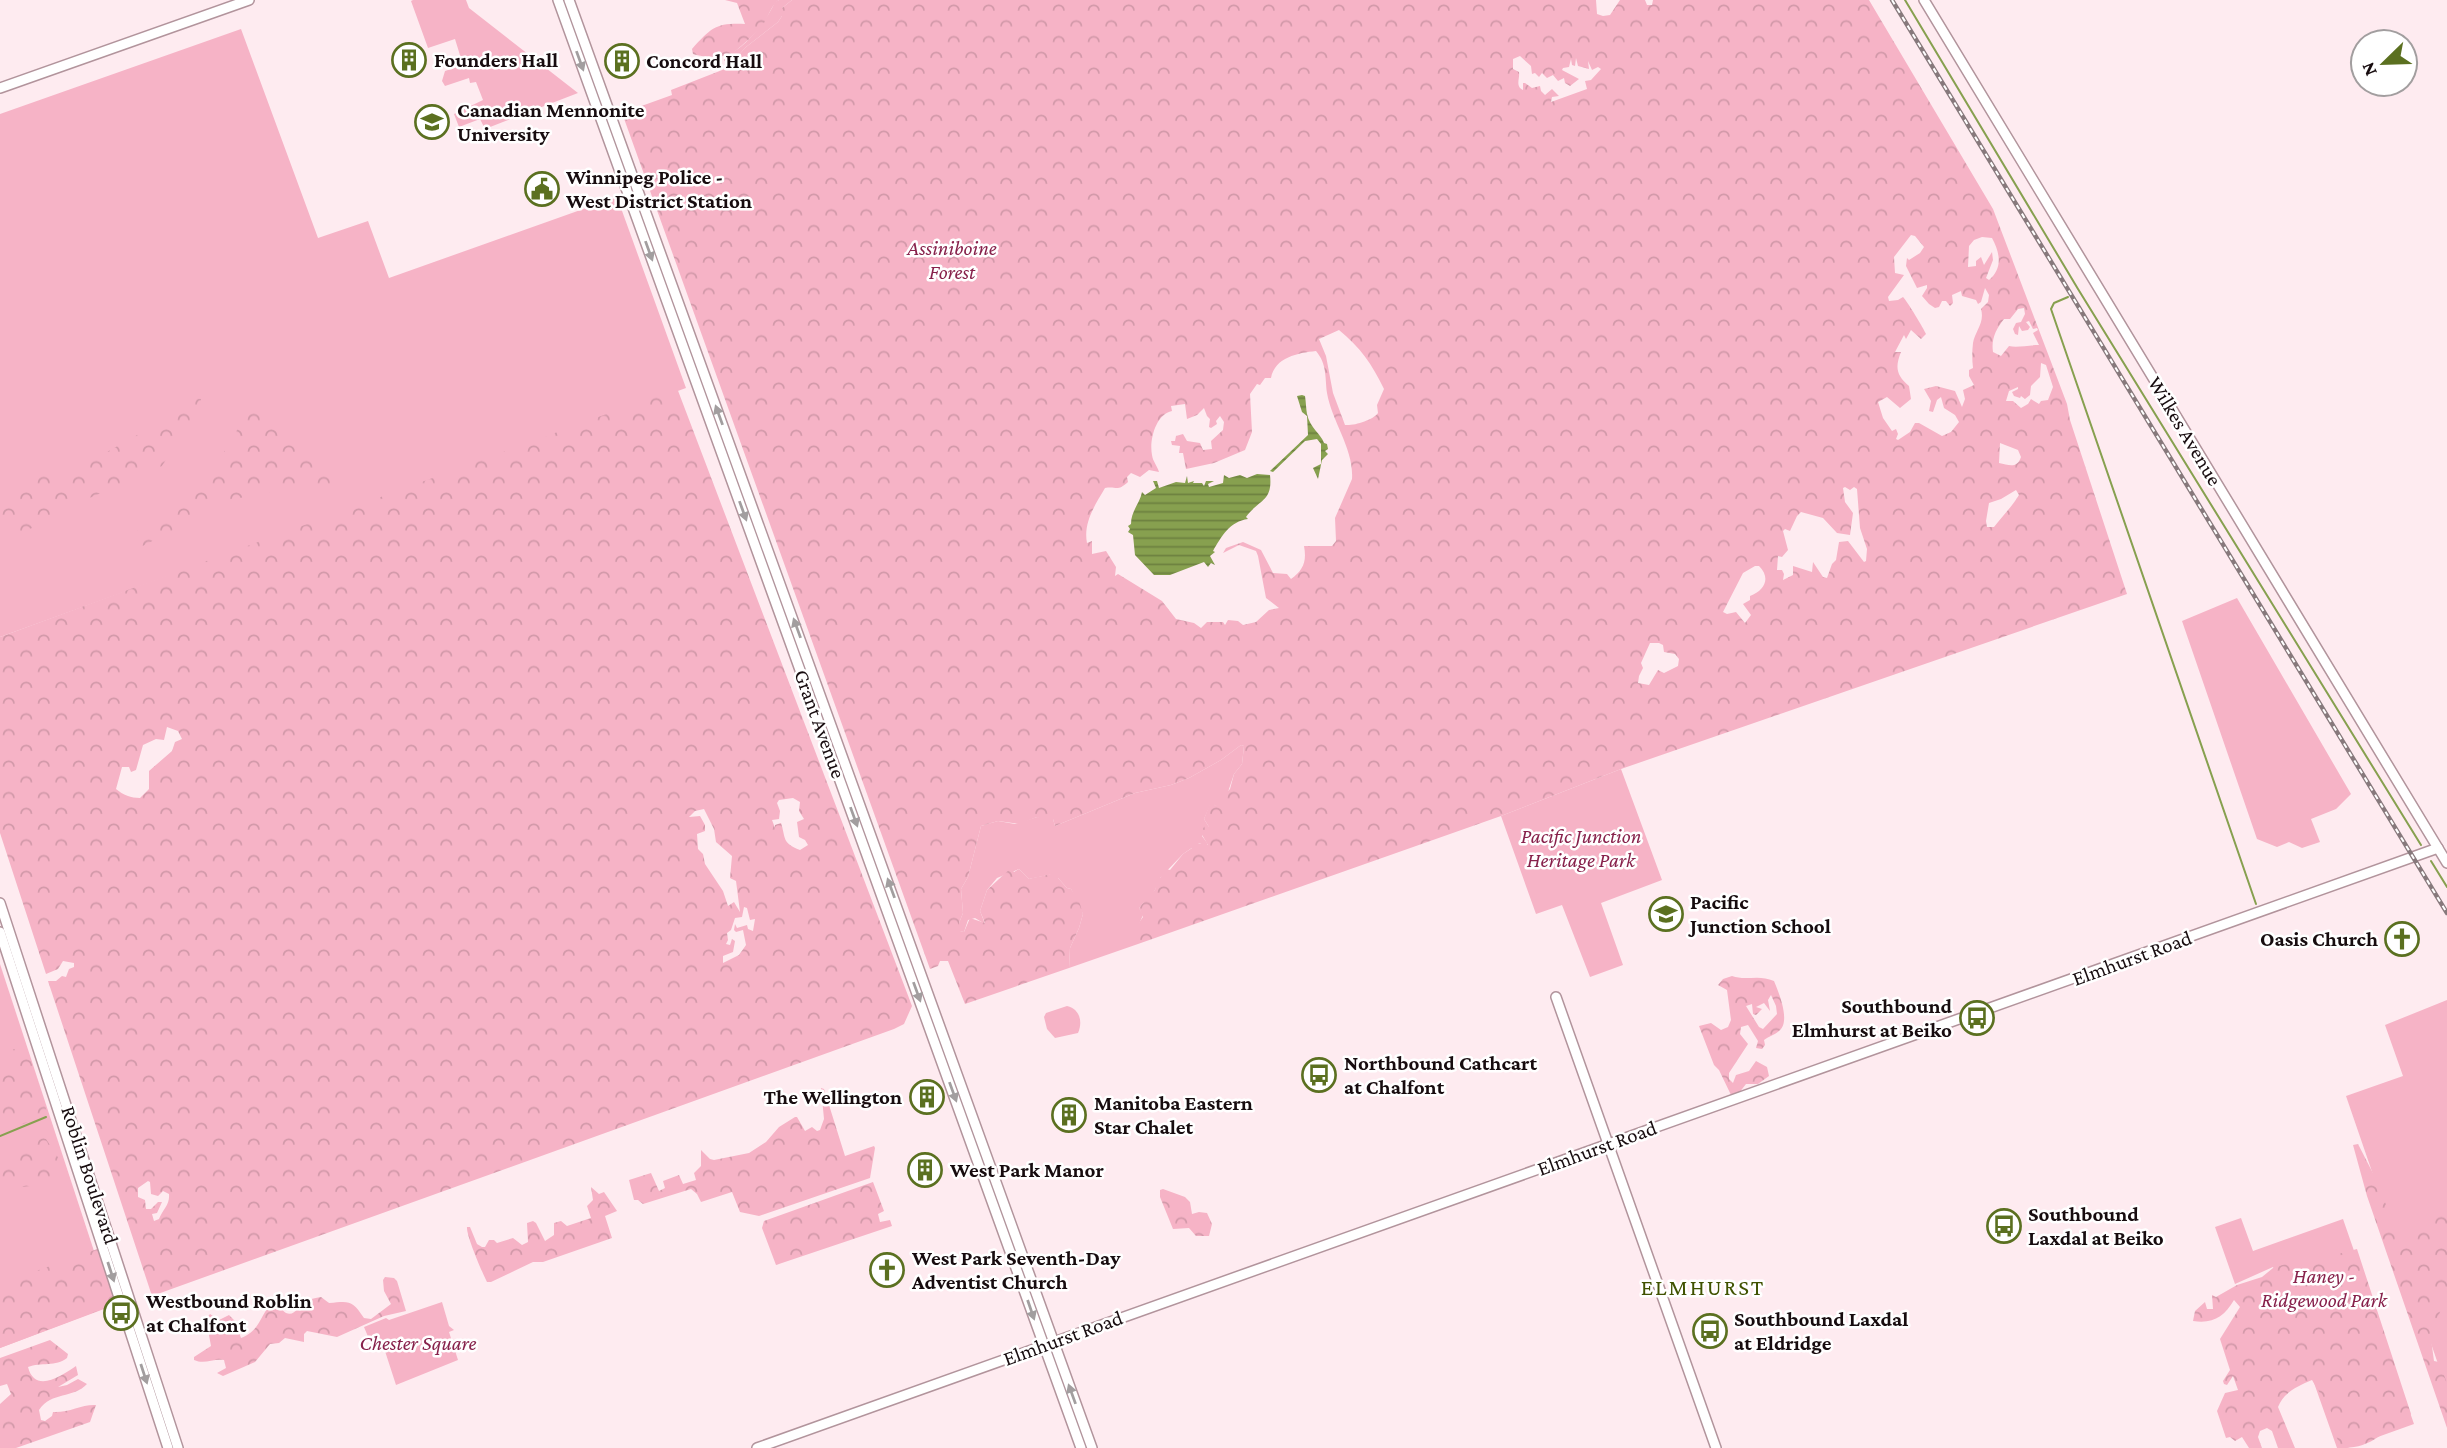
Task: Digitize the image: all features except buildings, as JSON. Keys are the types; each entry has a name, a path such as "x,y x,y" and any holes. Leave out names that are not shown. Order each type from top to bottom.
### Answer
{"main road":[{"path":"0,88 249,0"},
{"name":"Grant Avenue","path":"558,0 1088,1448"},
{"name":"Grant Avenue","path":"569,0 1002,1196 1049,1343"},
{"name":"Wilkes Avenue","path":"1924,0 2447,863"},
{"name":"Elmhurst Road","path":"757,1448 2438,848"},
{"name":"Roblin Boulevard","path":"0,903 178,1448"},
{"name":"Roblin Boulevard","path":"0,932 168,1448"},
{"path":"1556,997 1716,1448"}],"green space":[{"path":"466,0 469,8 578,93 485,129 480,119 459,127 454,114 483,100 476,82 470,83 469,78 445,86 442,81 445,71 463,65 455,39 428,48 411,1"},
{"path":"725,0 779,0 758,30 731,54 712,57 693,54 692,49 715,28 727,24 745,24 737,3"},
{"path":"779,0 792,0 782,8 782,16 778,22 735,59 724,61 725,56 754,34"},
{"name":"Assiniboine Forest","path":"792,0 1596,0 1597,14 1603,16 1610,15 1620,0 1645,0 1647,5 1652,5 1653,0 1869,0 1993,209 2067,404 2127,594 1621,769 1501,816 1138,944 1133,940 1138,936 1138,924 1143,917 1139,908 1145,897 1155,890 1157,878 1160,878 1166,869 1170,870 1183,854 1192,848 1191,838 1197,843 1208,845 1201,833 1205,825 1209,827 1204,819 1211,801 1214,800 1215,806 1221,802 1228,803 1223,796 1230,789 1234,774 1242,764 1244,746 1241,745 1189,778 1135,793 1055,826 1053,819 1045,821 1037,817 1019,824 998,821 981,826 968,877 961,889 963,913 959,923 960,931 964,932 970,918 985,923 980,911 987,890 1011,868 1014,872 1019,869 1029,879 1058,871 1058,878 1071,889 1083,914 1070,948 1069,968 965,1004 948,961 940,961 938,966 930,969 622,113 672,95 671,90 735,65 735,59 746,47 778,22 782,16 782,8","holes":["1520,56 1531,66 1532,74 1535,73 1539,77 1542,73 1547,78 1553,75 1558,81 1564,78 1565,83 1570,86 1579,79 1562,70 1569,67 1571,59 1572,65 1575,66 1576,58 1578,66 1589,69 1588,61 1592,70 1598,67 1601,69 1591,80 1585,81 1587,89 1551,102 1552,97 1559,96 1552,89 1545,95 1540,86 1532,88 1523,83 1523,90 1518,84 1519,72 1513,69 1513,59","1911,235 1924,247 1920,253 1909,260 1907,258 1906,266 1917,288 1927,285 1922,296 1929,304 1935,308 1939,307 1942,301 1946,301 1950,306 1953,303 1952,295 1961,291 1962,296 1976,300 1978,304 1985,288 1989,295 1988,302 1981,309 1981,323 1973,343 1973,368 1969,370 1969,376 1974,385 1963,390 1965,399 1962,407 1955,391 1936,386 1924,389 1931,401 1929,411 1933,412 1937,400 1941,397 1944,408 1955,415 1959,422 1951,432 1942,436 1915,423 1910,432 1896,439 1896,429 1892,431 1883,418 1878,402 1887,397 1900,408 1911,399 1909,386 1898,370 1901,352 1895,352 1904,335 1906,339 1911,330 1921,339 1926,334 1903,297 1889,301 1888,297 1904,275 1895,273 1894,257","1982,237 1992,238 1999,260 1989,280 1986,278 1993,260 1992,252 1984,265 1981,257 1976,261 1976,266 1968,267 1969,246","2024,308 2025,314 2021,322 2016,323 2013,329 2015,334 2018,335 2019,326 2022,331 2028,330 2030,327 2026,322 2029,321 2033,329 2038,330 2033,333 2039,345 2009,346 2001,356 1993,352 1995,334 2004,319 2010,319 2018,309","1339,330 1365,356 1384,389 1377,405 1376,416 1349,425 1345,425 1333,393 1326,356 1319,339","1316,351 1320,356 1330,404 1350,457 1352,479 1335,518 1336,541 1332,546 1304,546 1303,565 1291,579 1287,574 1273,573 1261,550 1243,542 1226,548 1223,553 1239,545 1256,551 1266,598 1279,608 1269,610 1256,622 1243,625 1238,621 1228,620 1225,625 1223,622 1207,622 1201,628 1194,623 1176,619 1162,601 1118,574 1115,576 1116,567 1106,551 1092,554 1092,541 1087,543 1086,536 1091,514 1105,488 1121,487 1128,482 1127,477 1131,473 1140,477 1149,470 1159,472 1152,455 1153,435 1158,422 1166,413 1172,411 1171,406 1185,404 1187,419 1204,408 1211,428 1217,424 1220,416 1224,422 1223,430 1211,441 1212,449 1203,450 1200,443 1187,441 1183,434 1171,441 1172,445 1180,446 1179,453 1183,453 1186,469 1214,463 1245,450 1252,432 1250,394 1257,384 1260,385 1265,378 1271,378 1277,365 1295,355","2041,363 2046,365 2053,387 2048,400 2039,404 2031,399 2021,408 2013,401 2006,401 2009,391 2018,387 2012,392 2014,396 2025,399 2030,395 2031,386 2040,377","2000,443 2018,450 2021,457 2012,465 1999,463","1843,488 1857,489 1860,528 1867,549 1866,561 1864,562 1848,541 1839,542 1836,560 1827,578 1823,577 1813,562 1812,572 1793,566 1793,575 1783,580 1782,570 1777,570 1778,556 1782,557 1788,550 1783,531 1790,531 1801,512 1823,518 1837,533 1850,535 1853,513 1845,502","2016,490 2019,495 1994,527 1987,527 1989,503","1759,566 1765,575 1765,583 1743,604 1751,615 1745,623 1736,612 1723,612 1743,573","1650,643 1663,645 1664,652 1675,654 1679,659 1678,666 1664,673 1658,670 1649,685 1638,683 1643,668 1641,663"]},
{"path":"241,29 318,238 368,221 389,278 617,197 686,388 0,637 0,114"},
{"path":"677,388 912,1006 904,1024 894,1029 152,1296 48,981 66,977 74,963 63,961 58,969 46,974 0,833 0,637","holes":["167,727 178,731 182,739 175,742 172,751 149,771 149,789 140,798 127,796 116,789 122,767 129,767 131,772 136,770 143,745 156,739 164,740","793,798 800,802 799,811 804,819 797,822 799,837 808,845 800,850 787,843 781,823 775,825 775,828 772,820 779,819 779,800","704,809 714,829 716,842 732,856 730,878 736,881 740,912 734,902 728,906 723,891 698,849 697,834 705,831 705,825 700,816 689,817 695,811","744,907 747,908 750,920 755,919 753,931 748,929 747,925 737,928 735,924 736,932 743,930 746,945 739,955 723,963 723,956 733,952 735,941 732,939 730,945 726,944 727,933 731,930 735,918 742,917","148,1181 151,1194 158,1196 163,1191 169,1194 166,1207 159,1219 154,1221 152,1214 157,1213 162,1202 146,1209 145,1200 138,1197 138,1188"]},
{"path":"193,398 201,399 201,407 162,466 67,508 42,524 2,540 0,484 17,487 48,473 66,475 162,421"},
{"path":"247,399 271,425 279,426 329,470 338,475 340,472 345,474 347,480 344,486 331,491 301,486 230,500 139,548 126,551 122,540 127,535 156,523 198,485 234,439"},
{"path":"2237,598 2351,794 2336,809 2311,819 2320,842 2302,848 2289,842 2277,847 2257,839 2182,621"},
{"path":"1241,745 1244,746 1242,764 1234,774 1228,792 1228,803 1215,806 1212,801 1204,819 1209,827 1202,836 1208,844 1206,846 1199,843 1183,854 1159,879 1155,890 1139,908 1143,915 1139,924 1138,944 1069,968 1070,948 1083,914 1071,889 1058,878 1058,873 1029,879 1019,869 997,878 987,890 980,911 985,924 975,918 968,920 964,932 959,931 963,913 961,889 968,877 981,826 998,821 1015,824 1037,817 1053,819 1055,826 1135,793 1189,778"},
{"name":"Pacific Junction Heritage Park","path":"1621,769 1662,880 1601,903 1623,965 1590,977 1562,905 1536,914 1501,816"},
{"path":"0,964 112,1306 0,1348"},
{"path":"1732,976 1774,981 1784,1014 1782,1027 1764,1040 1762,1049 1756,1048 1758,1041 1748,1025 1741,1027 1740,1034 1748,1044 1729,1073 1729,1079 1733,1083 1736,1075 1749,1071 1756,1061 1767,1067 1769,1076 1758,1084 1746,1084 1739,1093 1731,1095 1714,1065 1699,1026 1711,1023 1721,1030 1728,1027 1731,1020 1727,990 1718,985 1723,979","holes":["1771,995 1777,1014 1763,1029 1746,1006 1752,1004 1753,1014 1756,1015 1762,1009 1756,1007 1764,1003 1770,1011 1768,1000"]},
{"path":"2447,1000 2447,1390 2346,1096 2403,1076 2385,1025"},
{"path":"1067,1006 1079,1016 1078,1033 1055,1038 1047,1029 1044,1017 1046,1013"},
{"path":"26,1046 48,1115 0,1132 0,1126 5,1120 0,1105 0,1089 3,1087 1,1080 5,1055 7,1051"},
{"path":"821,1088 824,1089 845,1156 874,1146 870,1178 759,1216 740,1212 732,1192 701,1202 691,1189 643,1204 634,1200 629,1180 651,1173 659,1191 665,1188 663,1181 679,1175 683,1184 696,1180 694,1173 701,1166 701,1150 714,1160 749,1153 795,1117 805,1131 812,1127 820,1130 824,1119"},
{"path":"41,1137 46,1139 59,1159 59,1176 30,1186 0,1190 0,1151"},
{"path":"2358,1144 2378,1183 2396,1232 2447,1212 2447,1291 2431,1339 2434,1361 2439,1362 2447,1383 2447,1428 2367,1196 2353,1145"},
{"path":"873,1182 884,1211 878,1214 880,1222 890,1220 892,1226 776,1265 762,1228 764,1221"},
{"path":"591,1187 599,1194 604,1192 617,1211 605,1216 612,1238 543,1262 533,1262 487,1282 467,1227 470,1227 477,1244 482,1247 485,1247 489,1240 497,1243 513,1238 522,1245 528,1242 527,1223 533,1221 545,1241 554,1235 554,1223 561,1221 567,1226 591,1218 587,1206 593,1200"},
{"path":"1160,1190 1185,1197 1190,1202 1192,1214 1207,1213 1212,1224 1209,1236 1196,1236 1189,1228 1173,1229 1160,1197"},
{"name":"Haney - Ridgewood Park","path":"2241,1218 2253,1251 2343,1219 2414,1424 2347,1448 2337,1448 2273,1267 2235,1284 2215,1227"},
{"path":"103,1247 121,1302 0,1348 0,1284"},
{"path":"2357,1249 2411,1414 2407,1423 2367,1443 2341,1448 2335,1433 2341,1428 2312,1380 2288,1393 2278,1407 2295,1448 2278,1448 2272,1431 2267,1428 2260,1431 2258,1437 2262,1448 2249,1448 2242,1437 2235,1441 2230,1437 2226,1438 2217,1411 2225,1393 2238,1390 2233,1376 2227,1385 2224,1384 2223,1381 2230,1370 2220,1339 2240,1307 2234,1300 2222,1315 2206,1321 2193,1321 2195,1311 2205,1302 2207,1309 2213,1309 2212,1295 2216,1297 2237,1285 2262,1277 2273,1268 2304,1258 2312,1258 2312,1261"},
{"path":"385,1277 397,1281 406,1311 384,1316 337,1337 307,1331 304,1334 304,1342 285,1338 279,1343 270,1344 255,1362 223,1376 217,1373 226,1368 224,1360 194,1360 194,1357 211,1346 206,1319 210,1314 219,1320 229,1315 235,1321 241,1338 253,1331 274,1301 289,1314 302,1303 321,1297 329,1303 350,1303 364,1318 371,1319 391,1304 384,1291"},
{"name":"Chester Square","path":"442,1302 449,1326 454,1330 449,1332 458,1360 396,1385 384,1348 374,1351 364,1327"},
{"path":"50,1340 68,1354 67,1358 28,1367 31,1375 36,1380 49,1380 76,1366 78,1375 58,1387 78,1379 87,1384 75,1392 56,1397 44,1404 39,1410 41,1420 45,1421 53,1412 96,1405 90,1422 16,1448 0,1448 0,1404 11,1394 7,1384 0,1386 0,1358"}],"shaded area":[{"path":"1297,396 1305,396 1311,423 1328,449 1325,451 1328,454 1322,460 1318,479 1313,468 1321,464 1321,444 1317,439 1305,441 1273,472 1270,471 1308,435 1307,416 1302,412"},
{"path":"1257,474 1270,475 1267,495 1246,517 1248,519 1231,526 1223,535 1213,551 1215,552 1210,556 1215,565 1211,563 1208,567 1204,562 1170,575 1154,575 1135,555 1133,535 1128,532 1128,526 1142,492 1145,495 1156,488 1153,481 1157,481 1159,488 1176,482 1185,483 1187,476 1188,483 1194,481 1193,483 1202,483 1204,486 1206,481 1214,481 1208,484 1209,487 1223,483 1224,475 1229,478 1240,475 1247,478"}],"waterway":[{"path":"1905,0 2078,289 2421,845"},
{"path":"2068,297 2054,303 2051,309 2256,904"},
{"path":"2431,861 2447,887"},
{"path":"0,1136 46,1117"}],"railway":[{"path":"1892,0 2447,913"}],"place":[{"name":"Founders Hall","path":"409,60"},
{"name":"Concord Hall","path":"622,61"},
{"name":"Canadian Mennonite University","path":"432,122"},
{"name":"Winnipeg Police - West District Station","path":"542,189"},
{"name":"Pacific Junction School","path":"1666,914"},
{"name":"Oasis Church","path":"2402,939"},
{"name":"Southbound Elmhurst at Beiko","path":"1977,1018"},
{"name":"Northbound Cathcart at Chalfont","path":"1319,1075"},
{"name":"The Wellington","path":"927,1097"},
{"name":"Manitoba Eastern Star Chalet","path":"1069,1115"},
{"name":"West Park Manor","path":"925,1170"},
{"name":"Southbound Laxdal at Beiko","path":"2004,1226"},
{"name":"West Park Seventh-Day Adventist Church","path":"887,1270"},
{"name":"Westbound Roblin at Chalfont","path":"121,1313"},
{"name":"Southbound Laxdal at Eldridge","path":"1710,1331"}],"district":[{"name":"ELMHURST","path":"1703,1287"}]}
